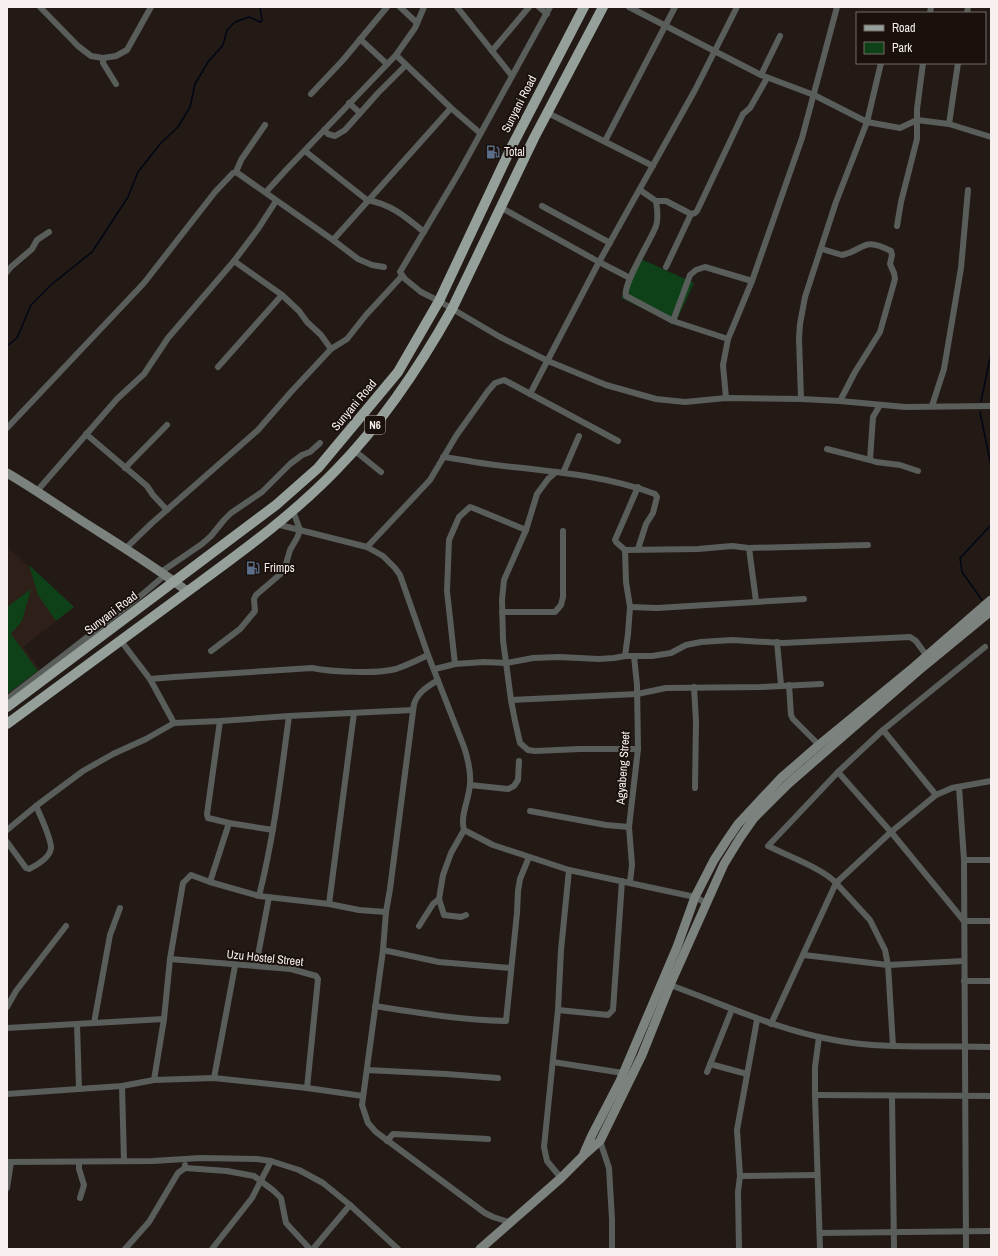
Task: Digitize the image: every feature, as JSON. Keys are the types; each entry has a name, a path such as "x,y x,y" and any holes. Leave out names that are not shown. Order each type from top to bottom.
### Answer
{"main road":[{"name":"Sunyani Road","path":"7,708 276,505 318,468 398,372 439,301 511,148 584,7"},
{"name":"N6","path":"7,724 293,511 354,451 394,401 421,362 452,309 500,207 603,7"}],"street":[{"path":"40,7 78,46 91,56 103,58 116,56 127,50 152,7"},
{"path":"311,94 343,60 387,7"},
{"path":"400,7 417,23"},
{"path":"266,192 396,54 415,28 424,7"},
{"path":"457,7 512,76"},
{"path":"492,51 529,7"},
{"path":"539,7 547,14"},
{"path":"550,7 460,171 400,272 410,284 421,292 500,337 548,361 606,385 656,399 685,402 726,398 801,399 905,407 991,406"},
{"path":"629,7 764,76 814,95 867,122 900,128 917,120 949,124 991,137"},
{"path":"605,142 675,7"},
{"path":"530,394 599,262 695,90 737,7"},
{"path":"726,398 723,365 728,339 752,281 802,138 837,7"},
{"path":"640,190 656,201 666,201 691,214 695,214 743,114 750,108 780,36"},
{"path":"360,39 387,64"},
{"path":"396,54 451,108 480,133"},
{"path":"103,58 103,63 116,84"},
{"path":"801,399 800,324 805,297 838,197 867,122 881,64"},
{"path":"897,226 900,202 916,146 918,95 923,64"},
{"path":"949,124 958,64"},
{"path":"324,130 328,134 335,136 344,130 406,65"},
{"path":"349,103 360,113"},
{"path":"333,240 367,200 451,108"},
{"path":"548,113 653,166"},
{"path":"7,428 144,283 214,192 233,173 236,172 241,160 265,125"},
{"path":"305,150 367,200 390,206 424,232"},
{"path":"236,172 333,240 358,260 372,266 384,268"},
{"path":"932,406 944,369 961,268 968,190"},
{"path":"37,491 117,399 144,374 168,338 234,261 258,229 276,201"},
{"path":"656,201 656,226 630,278 625,291 626,296 673,321 728,339"},
{"path":"542,206 610,243"},
{"path":"500,207 630,278"},
{"path":"666,267 691,214"},
{"path":"7,272 32,248 37,240 49,232"},
{"path":"822,249 842,255 866,244 871,243 881,246 890,251 892,255 890,264 894,272 895,279 882,327 840,401"},
{"path":"234,261 282,295 321,335 331,349"},
{"path":"673,321 690,275 696,270 705,267 752,281"},
{"path":"125,549 258,430 331,349 347,339 366,315 402,276"},
{"path":"218,367 282,295"},
{"path":"367,547 430,480 467,420 495,383 504,380 618,441"},
{"path":"870,460 873,417 880,405"},
{"path":"125,468 166,425"},
{"path":"86,434 147,486 167,510"},
{"path":"579,436 559,473 548,480 537,494 526,530 504,580 502,612 504,632 503,640 511,700 520,743 528,750 638,749"},
{"path":"7,699 137,598 163,573 211,536 231,513 262,492 290,464 320,444"},
{"path":"827,449 876,462 900,465 918,471"},
{"path":"354,451 381,472"},
{"path":"443,457 456,458 470,462 615,481 638,487 655,494 657,497 653,513 646,524 638,549"},
{"path":"7,473 163,573 187,591"},
{"path":"625,656 630,607 626,582 624,550 615,540 638,487"},
{"path":"455,664 447,592 447,558 449,540 459,517 470,507 526,530"},
{"path":"211,650 240,629 255,611 254,599 256,595 284,571 288,557 300,530 293,511"},
{"path":"276,524 367,547 383,556 400,575 428,655 464,748 468,763 470,785 464,817 464,830 451,853 443,875 438,899 444,915 461,917 466,915"},
{"path":"502,612 555,612 561,605 563,597 563,531"},
{"path":"624,550 732,546 749,548 868,545"},
{"path":"749,548 756,601"},
{"path":"630,607 657,608 804,599"},
{"path":"583,1156 623,1073 677,947 696,897 720,850 738,824 781,778 908,672 991,600"},
{"path":"480,1249 561,1178 600,1141 642,1055 670,985 714,885 731,851 754,818 782,789 918,671 991,611"},
{"path":"434,669 455,664 484,662 507,663 546,658 574,657 599,659 625,656 652,656 670,653 686,645 701,642 732,640 777,642 910,637 916,640 926,656"},
{"path":"121,640 150,680 174,723"},
{"path":"777,642 781,685"},
{"path":"893,1046 888,965 885,950 870,920 832,878 768,846 838,772 883,730 985,647"},
{"path":"150,680 174,677 312,668 324,670 377,671 395,669 428,655"},
{"name":"Agyabeng Street","path":"630,882 632,864 629,828 638,749 637,694 634,656"},
{"path":"438,680 424,688 416,697 413,710 362,1105 368,1123 387,1141 485,1213 509,1222"},
{"path":"511,700 637,694 666,688 821,684"},
{"path":"789,685 791,715 793,719 819,745"},
{"path":"694,687 696,721 695,788"},
{"path":"7,830 83,771 174,723 413,710"},
{"path":"329,904 354,713"},
{"path":"259,896 267,865 273,830 289,716"},
{"path":"220,721 207,814 208,818 212,820 273,830"},
{"path":"883,730 936,795"},
{"path":"470,785 508,789 514,786 518,780 519,761"},
{"path":"838,772 891,832 964,921"},
{"path":"771,1024 836,883 891,832 936,795 952,788 991,781"},
{"path":"959,787 964,860 966,1249"},
{"path":"7,842 26,868 29,869 48,855 51,848 49,839 36,806"},
{"path":"530,812 629,828"},
{"path":"210,882 229,823"},
{"path":"464,830 492,845 570,870 696,897 706,903"},
{"path":"375,1006 437,1016 483,1021 506,1021 520,879 529,857"},
{"path":"964,860 991,860"},
{"path":"561,1178 547,1161 544,1154 558,1010 561,950 570,870"},
{"path":"154,1080 164,1019 170,959 183,883 191,875 259,896 329,904 359,910 386,912"},
{"path":"558,1010 608,1015 613,1010 622,881"},
{"path":"256,966 269,897"},
{"path":"419,926 433,904 438,899"},
{"path":"94,1023 110,935 120,908"},
{"path":"964,921 991,921"},
{"path":"7,1006 16,990 66,926"},
{"path":"383,950 439,962 511,968"},
{"path":"804,955 888,965 964,961"},
{"name":"Uzu Hostel Street","path":"170,959 235,966 256,966 313,974 318,979 307,1088"},
{"path":"214,1078 235,966"},
{"path":"964,981 991,981"},
{"path":"670,985 758,1020 819,1038 893,1046 991,1047"},
{"path":"707,1072 732,1009"},
{"path":"7,1028 164,1019"},
{"path":"739,1249 738,1192 740,1176 737,1130 758,1020"},
{"path":"76,1024 79,1089"},
{"path":"819,1038 815,1067 815,1095 820,1249"},
{"path":"553,1062 623,1073"},
{"path":"710,1064 748,1074"},
{"path":"367,1070 498,1078"},
{"path":"7,1094 122,1086 154,1080 214,1078 307,1088 363,1096"},
{"path":"122,1086 124,1161"},
{"path":"815,1095 991,1096"},
{"path":"892,1096 894,1249"},
{"path":"387,1141 393,1134 488,1139"},
{"path":"600,1141 609,1168 612,1249"},
{"path":"7,1188 9,1162 186,1160 200,1158 229,1158 271,1161 310,1176 323,1183 350,1205 398,1249"},
{"path":"227,1171 229,1158"},
{"path":"185,1168 186,1160"},
{"path":"212,1249 252,1198 271,1161"},
{"path":"79,1162 84,1185 80,1198"},
{"path":"125,1249 150,1222 178,1173 185,1168 227,1171 254,1176 281,1198 286,1223 311,1249 350,1205"},
{"path":"740,1176 817,1175"},
{"path":"820,1233 991,1231"}],"shaded area":[{"path":"7,547 64,598 73,608 23,647 42,672 7,698"}],"green space":[{"path":"641,259 694,283 675,324 621,298"},
{"path":"29,565 74,607 56,621 38,595"},
{"path":"31,589 22,621 11,634 38,671 7,694 7,607"}],"waterway":[{"path":"7,346 17,338 31,305 52,284 92,252 128,197 138,172 160,144 178,127 190,107 195,84 208,62 223,45 227,30 235,22 249,17 260,22 262,21 260,7"},
{"path":"981,401 991,354"},
{"path":"980,412 991,466"},
{"path":"982,600 962,572 960,558 991,525"}],"place":[{"name":"Total","path":"493,152"},
{"name":"Frimps","path":"253,568"}]}
